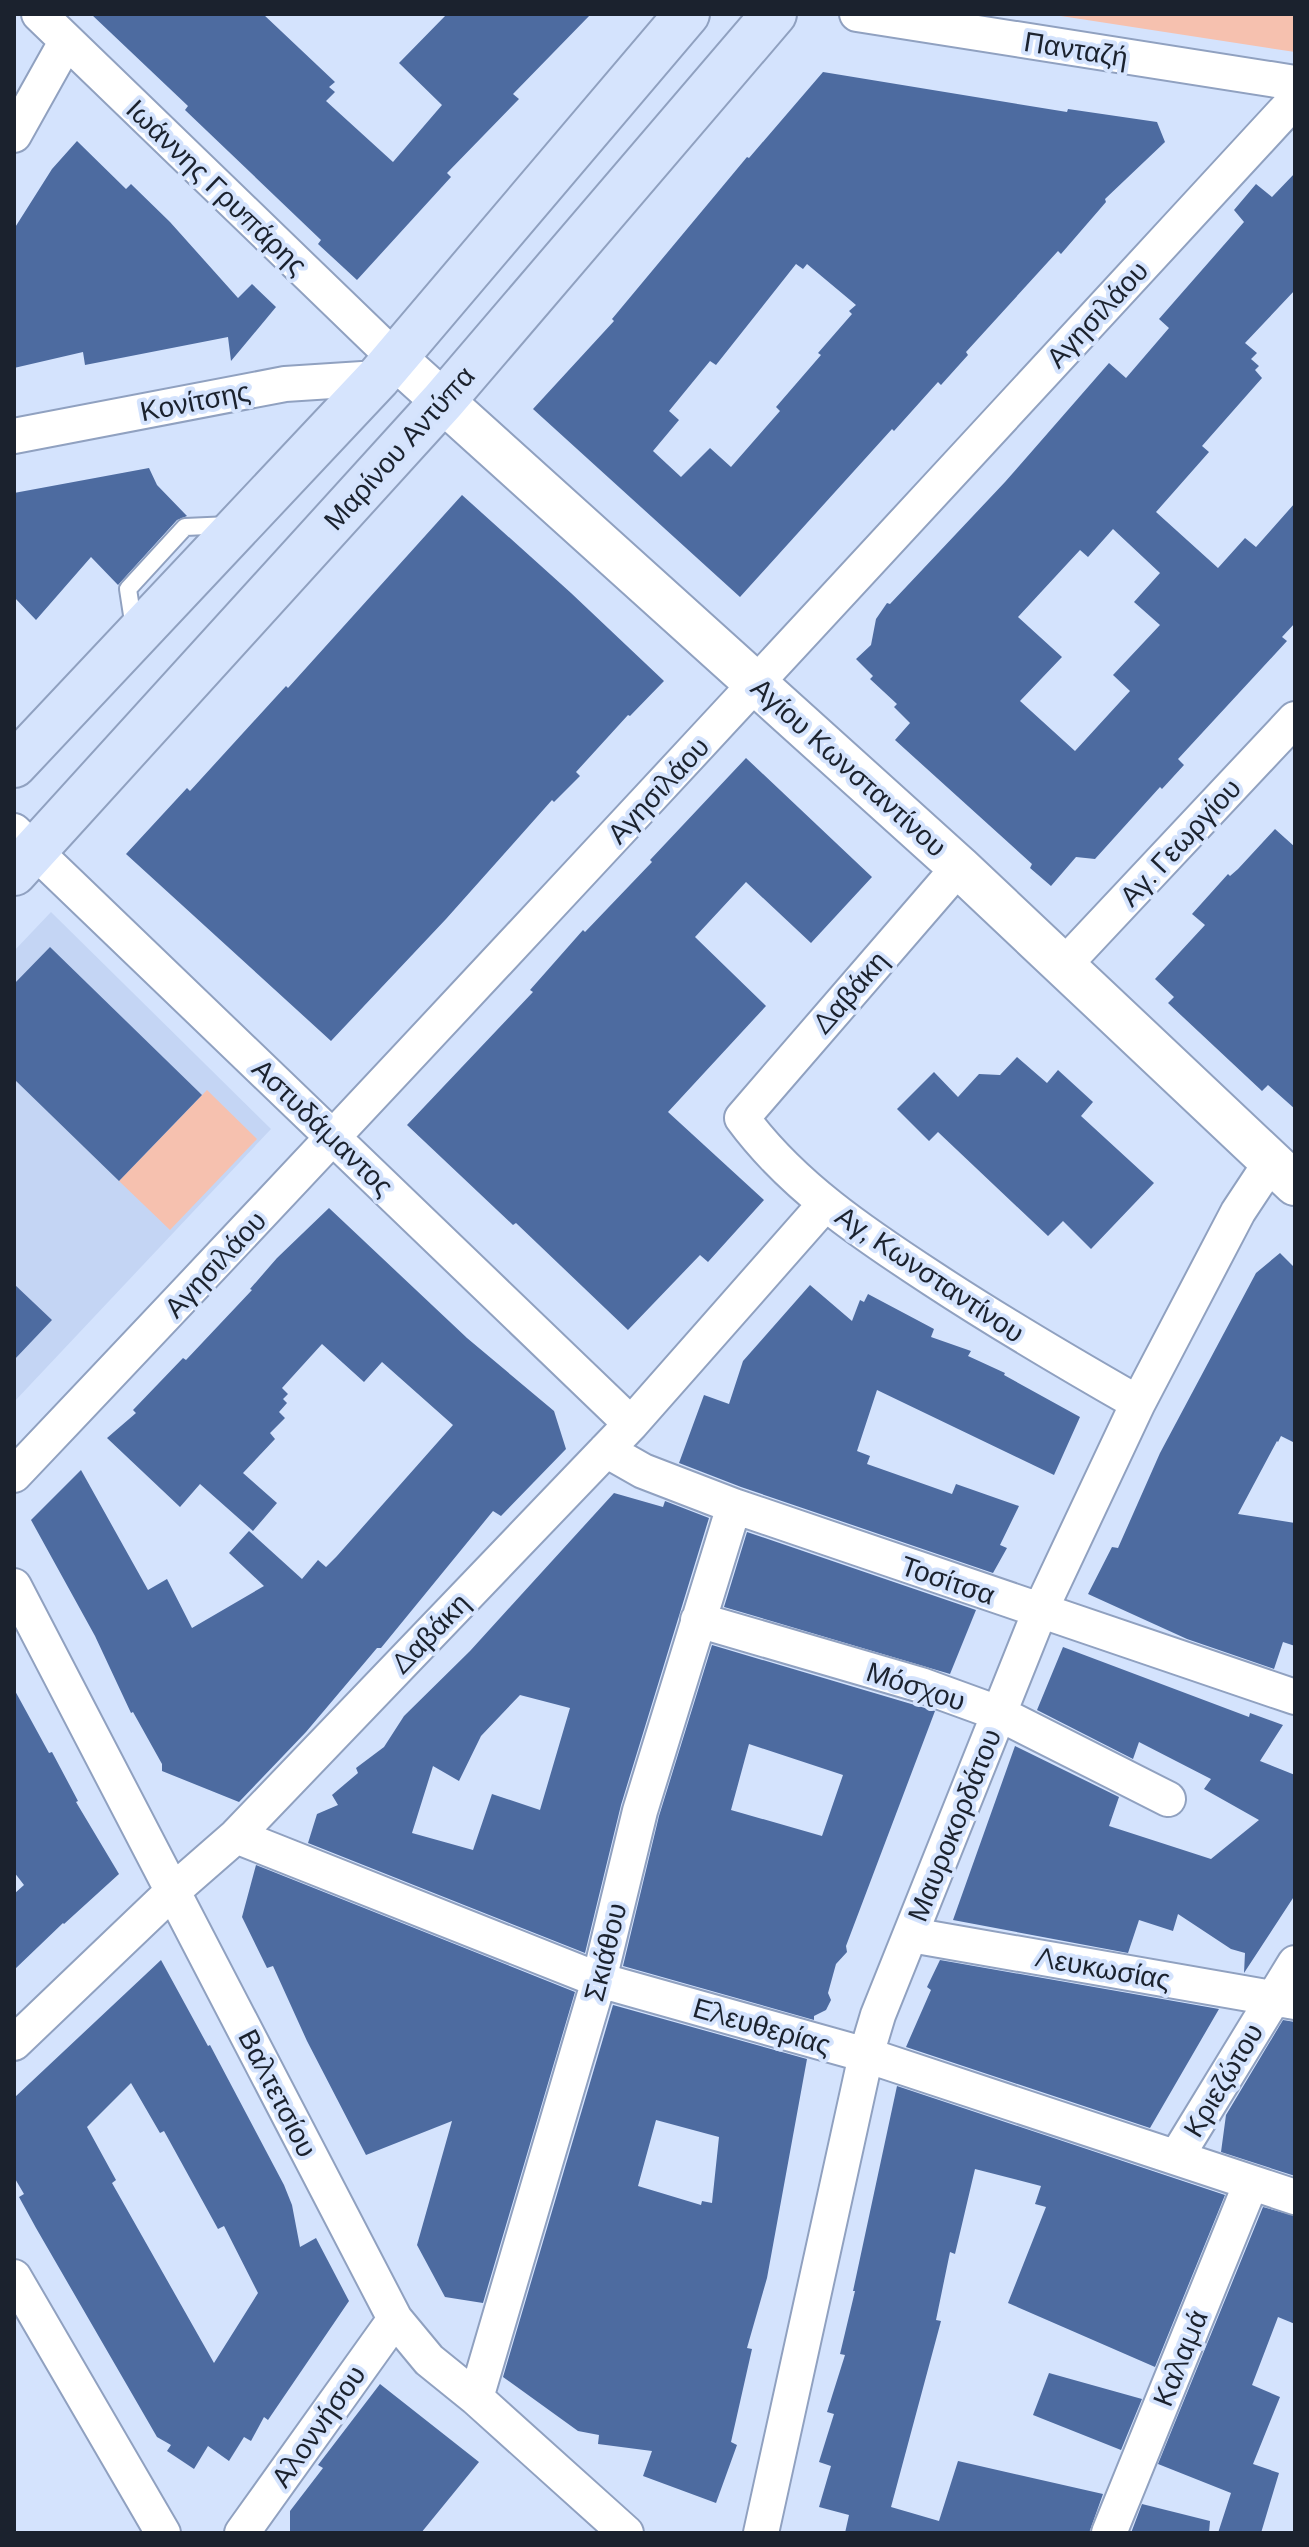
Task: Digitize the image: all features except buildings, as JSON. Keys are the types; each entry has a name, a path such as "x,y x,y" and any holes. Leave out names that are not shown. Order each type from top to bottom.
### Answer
{"main road":[{"path":"14,765 387,368 687,14"},
{"name":"Μαρίνου Αντύπα","path":"21,852 443,401 774,14"}],"street":[{"name":"Ιωάννης Γρυπάρης","path":"39,14 387,368"},
{"name":"Πανταζή","path":"857,14 1295,83"},
{"path":"14,135 66,42"},
{"name":"Αγησιλάου","path":"14,1475 334,1138 757,684 1295,100"},
{"name":"Αγίου Κωνσταντίνου","path":"387,368 443,401 1065,964 1283,1173"},
{"name":"Κονίτσης","path":"14,436 285,384 387,368"},
{"name":"Αγ. Γεωργίου","path":"1065,964 1295,719"},
{"name":"Αστυδάμαντος","path":"21,852 334,1138 631,1424"},
{"name":"Δαβάκη","path":"742,1118 959,867"},
{"name":"Αγ, Κωνσταντίνου","path":"742,1118 754,1135 825,1204 882,1246 1012,1331 1138,1403"},
{"name":"Μαυροκορδάτου","path":"761,2533 866,2055 878,2015 1040,1611 1138,1403 1238,1212 1283,1173"},
{"name":"Δαβάκη","path":"14,2043 173,1891 236,1836 631,1424 825,1204"},
{"name":"Τοσίτσα","path":"606,1450 643,1471 734,1506 1295,1697"},
{"name":"Σκιάθου","path":"476,2398 599,1980 640,1811 734,1506"},
{"name":"Βαλτετσίου","path":"14,1586 395,2319 429,2360 476,2398 626,2533"},
{"name":"Μόσχου","path":"698,1620 921,1685 998,1713 1168,1799"},
{"name":"Ελευθερίας","path":"236,1836 599,1980 866,2055 1295,2197"},
{"name":"Λευκωσίας","path":"911,1935 1284,2000"},
{"name":"Κριεζώτου","path":"1177,2156 1284,2000 1295,1963"},
{"name":"Καλαμά","path":"1109,2533 1251,2183"},
{"path":"14,2277 163,2533"},
{"name":"Αλοννήσου","path":"242,2533 395,2319"}],"shaded area":[{"path":"1048,14 1295,14 1295,52"},
{"path":"51,912 271,1129 14,1402 14,951"},
{"path":"207,1090 257,1139 170,1230 119,1181"}]}
